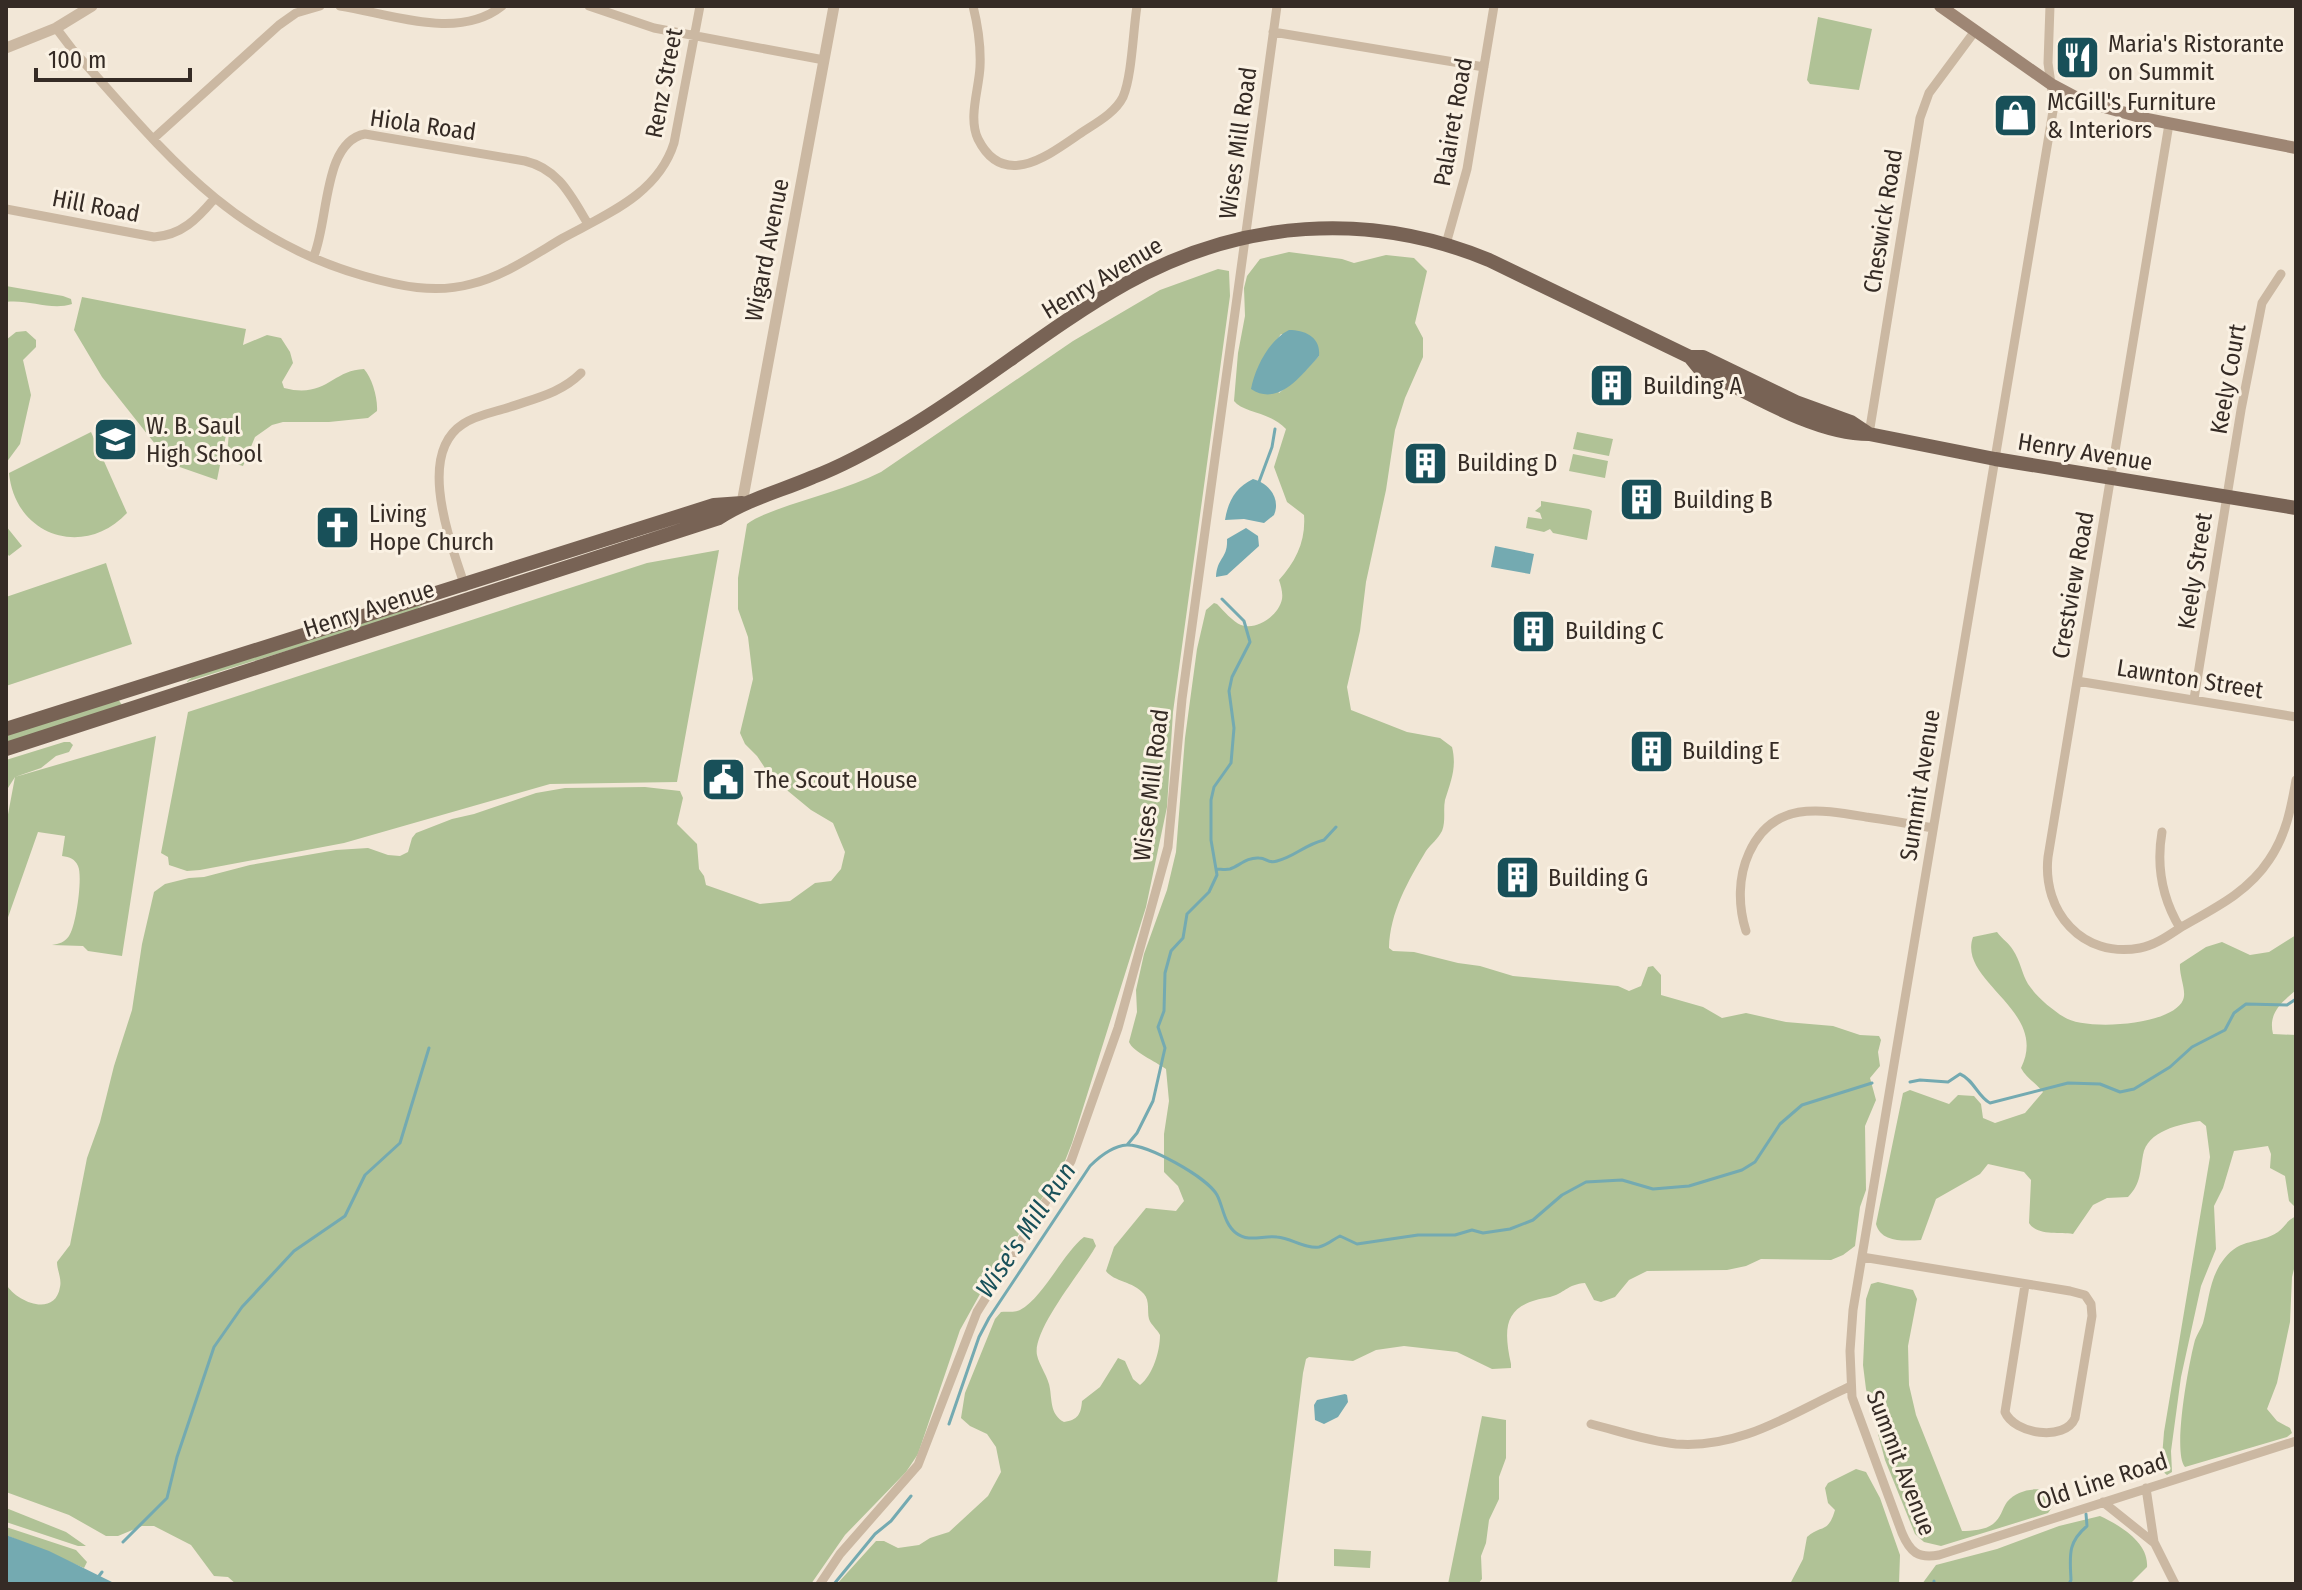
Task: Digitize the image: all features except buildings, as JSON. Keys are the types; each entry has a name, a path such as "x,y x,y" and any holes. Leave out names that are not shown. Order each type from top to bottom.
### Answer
{"main road":[{"path":"1940,6 2051,84 2095,105 2169,124 2296,148"},
{"name":"Henry Avenue","path":"6,749 719,518 742,503 828,471 887,441 1134,279 1191,253 1245,236 1304,228 1392,231 1446,244 1489,260 1690,357 1703,357 1796,402 1851,422 1869,434 1995,459 2296,508"},
{"name":"Henry Avenue","path":"6,729 714,505 742,503"}],"street":[{"path":"6,48 56,28 92,6"},
{"path":"153,139 279,25 296,13 320,6"},
{"path":"340,6 451,25 481,19 502,6"},
{"path":"589,6 636,23 824,60"},
{"name":"Renz Street","path":"56,28 153,139 214,199 263,233 313,258 356,274 404,286 432,289 459,287 495,276 639,194 664,168 674,143 700,6"},
{"name":"Wigard Avenue","path":"742,503 834,6"},
{"path":"973,6 980,66 974,124 984,149 1007,164 1033,164 1115,109 1125,89 1137,6"},
{"name":"Wises Mill Road","path":"820,1584 840,1554 922,1458 972,1323 1067,1170 1104,1072 1168,847 1182,699 1277,6"},
{"name":"Palairet Road","path":"1446,244 1464,182 1494,6"},
{"name":"Summit Avenue","path":"1920,1556 1910,1549 1902,1533 1856,1409 1851,1386 1851,1330 2054,105 2048,52 2050,6"},
{"name":"Cheswick Road","path":"1869,434 1922,111 1934,85 1975,31"},
{"path":"1273,32 1484,67"},
{"name":"Crestview Road","path":"2169,124 2046,867 2054,907 2076,933 2095,944 2116,949 2145,947 2239,893 2264,868 2287,825 2296,780"},
{"name":"Hiola Road","path":"313,258 322,235 337,156 346,143 365,134 542,166 561,181 588,224"},
{"name":"Hill Road","path":"6,209 144,236 163,236 189,225 214,199"},
{"name":"Keely Court","path":"2228,497 2262,303 2281,274"},
{"path":"469,599 439,494 440,468 448,439 457,428 470,420 555,393 581,373"},
{"name":"Keely Street","path":"2194,699 2228,497"},
{"name":"Lawnton Street","path":"2077,681 2296,717"},
{"path":"1746,931 1740,900 1745,863 1757,838 1779,819 1796,812 1821,809 1933,828"},
{"path":"2162,832 2159,853 2161,882 2166,902 2180,928"},
{"path":"1862,1257 2085,1295 2091,1304 2092,1316 2075,1418 2070,1428 2060,1432 2017,1427 2009,1421 2005,1412 2025,1285"},
{"path":"1591,1424 1666,1442 1719,1442 1752,1434 1851,1386"},
{"name":"Old Line Road","path":"1920,1556 1939,1555 2296,1441"},
{"path":"2146,1488 2154,1542 2175,1584"},
{"path":"2103,1502 2154,1542"}],"green space":[{"path":"1818,17 1872,29 1859,90 1810,84 1807,80"},
{"path":"1289,252 1354,263 1386,255 1414,258 1427,271 1415,323 1423,338 1423,357 1395,430 1386,490 1366,582 1360,631 1347,687 1351,710 1407,732 1440,738 1452,747 1454,768 1445,800 1442,831 1426,851 1401,897 1389,948 1480,966 1513,976 1618,986 1629,991 1641,986 1648,967 1653,966 1661,975 1661,995 1703,1007 1722,1018 1746,1013 1879,1036 1880,1066 1870,1078 1876,1100 1865,1126 1866,1190 1860,1207 1855,1246 1831,1260 1761,1259 1727,1270 1647,1271 1629,1280 1615,1297 1601,1302 1594,1300 1585,1283 1574,1285 1555,1296 1535,1300 1516,1310 1507,1337 1511,1368 1492,1369 1457,1352 1404,1346 1376,1350 1353,1361 1309,1357 1303,1373 1277,1584 837,1584 876,1541 884,1541 898,1548 919,1545 949,1532 988,1496 1001,1472 996,1447 987,1434 961,1418 965,1393 995,1319 1001,1312 1018,1311 1029,1304 1084,1237 1093,1239 1096,1246 1050,1316 1038,1344 1037,1355 1049,1385 1054,1412 1064,1422 1076,1418 1082,1401 1100,1387 1118,1358 1125,1361 1133,1379 1140,1385 1155,1362 1160,1335 1149,1319 1146,1297 1135,1286 1106,1271 1114,1247 1146,1208 1176,1211 1184,1201 1178,1186 1164,1172 1164,1134 1169,1101 1166,1069 1140,1053 1129,1042 1137,1012 1136,990 1176,852 1185,738 1197,649 1206,610 1217,604 1235,621 1247,626 1260,624 1272,616 1282,599 1279,580 1299,550 1304,524 1304,515 1287,502 1274,467 1286,429 1234,401 1245,316 1244,288 1247,276 1260,259","holes":["1281,334 1319,356 1279,393 1263,359"]},
{"path":"1218,269 1229,271 1230,296 1173,712 1167,807 1146,907 1063,1166 960,1330 918,1454 906,1472 845,1535 811,1584 236,1584 228,1577 214,1576 191,1545 154,1526 142,1526 118,1536 106,1536 69,1515 6,1492 6,1284 18,1296 35,1304 51,1302 57,1297 60,1284 57,1262 70,1245 87,1158 132,1010 154,892 165,884 189,878 336,850 368,848 400,856 408,852 416,833 536,793 565,788 645,787 680,791 683,798 677,824 697,844 699,869 706,885 760,904 790,901 815,883 831,881 841,869 845,852 833,823 811,810 771,777 740,733 753,679 748,637 738,609 738,578 747,524 881,472 1073,341 1160,290"},
{"path":"6,286 63,296 71,299 72,304 56,306 6,302"},
{"path":"82,297 246,329 243,345 267,335 281,338 293,363 282,382 284,388 310,390 344,374 364,369 374,388 377,411 368,418 272,425 255,437 243,466 228,455 228,425 217,480 171,464 102,377 74,330"},
{"path":"26,331 36,340 36,347 23,360 31,395 20,444 6,463 6,340 16,332"},
{"path":"91,432 127,513 110,527 91,535 72,537 54,534 24,512 14,495 9,473"},
{"path":"1577,432 1613,439 1609,456 1573,449"},
{"path":"1573,454 1608,461 1605,478 1569,471"},
{"path":"1541,501 1592,511 1587,540 1553,533 1550,529 1544,532 1526,528 1528,517 1542,519 1540,513 1535,511 1541,506"},
{"path":"6,526 22,546 9,556 6,552"},
{"path":"719,550 677,782 550,784 344,843 200,870 187,871 169,865 168,857 161,853 188,712 647,563"},
{"path":"106,563 132,644 6,686 6,597"},
{"path":"424,604 412,612 186,682 195,675"},
{"path":"118,699 122,705 6,744 6,734"},
{"path":"156,736 122,956 88,951 83,946 52,945 69,936 78,901 78,866 74,860 62,856 65,836 38,832 6,923 6,825 15,777"},
{"path":"64,742 73,745 69,752 56,756 41,768 15,777 8,788 6,813 6,760"},
{"path":"1997,932 2010,945 2028,984 2049,1006 2074,1021 2108,1025 2163,1016 2176,1009 2184,996 2180,964 2206,947 2222,942 2250,955 2269,952 2296,935 2296,990 2277,1009 2272,1027 2273,1034 2296,1035 2296,1208 2289,1201 2285,1176 2270,1168 2268,1146 2234,1151 2214,1206 2216,1249 2201,1286 2181,1377 2171,1451 2172,1472 2167,1475 2161,1470 2164,1432 2210,1157 2206,1126 2200,1121 2192,1122 2158,1134 2146,1147 2139,1177 2128,1197 2107,1198 2093,1205 2073,1234 2043,1232 2033,1227 2029,1223 2031,1180 2024,1172 1988,1164 1980,1174 1936,1199 1921,1240 1888,1238 1876,1224 1903,1093 1910,1090 1949,1104 1958,1095 1974,1096 1981,1104 1983,1118 1995,1123 2025,1113 2043,1092 2021,1068 2027,1048 2023,1029 1978,968 1972,953 1973,937"},
{"path":"2296,1216 2296,1261 2292,1277 2290,1322 2277,1383 2267,1409 2292,1433 2185,1467 2180,1444 2186,1386 2195,1340 2203,1323 2215,1274 2230,1252 2243,1244 2271,1236"},
{"path":"1878,1282 1913,1290 1917,1299 1908,1346 1909,1385 1916,1415 1962,1531 1990,1526 2011,1498 2026,1490 2049,1491 2056,1502 2048,1513 1941,1546 1924,1542 1915,1534 1885,1460 1866,1389 1863,1365 1866,1299 1871,1284"},
{"path":"1482,1416 1506,1420 1506,1458 1499,1477 1499,1499 1489,1520 1481,1556 1482,1579 1478,1584 1448,1584"},
{"path":"1856,1469 1866,1472 1880,1498 1900,1555 1899,1584 1790,1584 1803,1559 1807,1537 1827,1526 1835,1510 1828,1503 1825,1488 1828,1483"},
{"path":"6,1508 66,1532 86,1546 6,1522"},
{"path":"2100,1516 2124,1530 2143,1550 2147,1567 2130,1584 1922,1584 1936,1565"},
{"path":"6,1527 76,1550 87,1562 84,1568 6,1535"},
{"path":"1334,1549 1371,1551 1370,1568 1334,1566"}],"water":[{"path":"1289,330 1301,331 1315,339 1319,356 1297,380 1280,392 1261,394 1251,389 1264,355 1275,340"},
{"path":"1253,479 1272,492 1276,503 1274,515 1264,523 1244,519 1225,520 1234,495"},
{"path":"1246,528 1258,536 1259,546 1227,575 1216,577 1227,539"},
{"path":"1495,546 1534,554 1530,574 1491,567"},
{"path":"1345,1394 1348,1402 1338,1417 1324,1424 1315,1420 1314,1405 1317,1400"},
{"path":"6,1535 49,1551 116,1584 6,1582"}],"waterway":[{"path":"1259,482 1275,429"},
{"path":"1127,1145 1137,1133 1153,1101 1165,1048 1158,1027 1164,1011 1165,973 1171,951 1183,938 1187,914 1209,892 1217,875 1211,840 1211,800 1214,787 1231,763 1234,728 1229,691 1232,677 1250,642 1244,621 1222,599"},
{"path":"1216,869 1230,869 1255,858 1272,862 1284,859 1324,840 1336,827"},
{"name":"Wise's Mill Run","path":"1910,1082 1948,1082 1960,1074 1990,1103 2068,1083 2100,1084 2120,1092 2134,1089 2170,1067 2192,1047 2225,1030 2234,1013 2246,1004 2287,1005 2296,999"},
{"path":"123,1542 167,1498 177,1457 214,1347 242,1307 294,1251 345,1216 365,1175 400,1143 429,1048"},
{"name":"Wise's Mill Run","path":"949,1424 979,1337 989,1318 1090,1166 1116,1147 1127,1145 1148,1150 1202,1179 1217,1195 1229,1225 1241,1236 1282,1238 1314,1247 1325,1245 1340,1236 1357,1244 1418,1235 1455,1235 1472,1230 1483,1233 1510,1229 1533,1220 1562,1195 1586,1182 1622,1180 1653,1189 1689,1186 1742,1170 1755,1162 1780,1124 1802,1105 1872,1083"},
{"name":"Wise's Mill Run","path":"834,1584 911,1496"},
{"path":"2069,1584 2071,1550 2076,1538 2087,1526 2086,1514"},
{"path":"93,1584 102,1572"}],"place":[{"name":"Maria's Ristorante on Summit","path":"2077,58"},
{"name":"McGill's Furniture & Interiors","path":"2016,116"},
{"name":"Building A","path":"1612,386"},
{"name":"W. B. Saul High School","path":"115,440"},
{"name":"Building D","path":"1426,463"},
{"name":"Building B","path":"1642,500"},
{"name":"Living Hope Church","path":"338,528"},
{"name":"Building C","path":"1534,631"},
{"name":"Building E","path":"1651,751"},
{"name":"The Scout House","path":"723,780"},
{"name":"Building G","path":"1517,878"}]}
